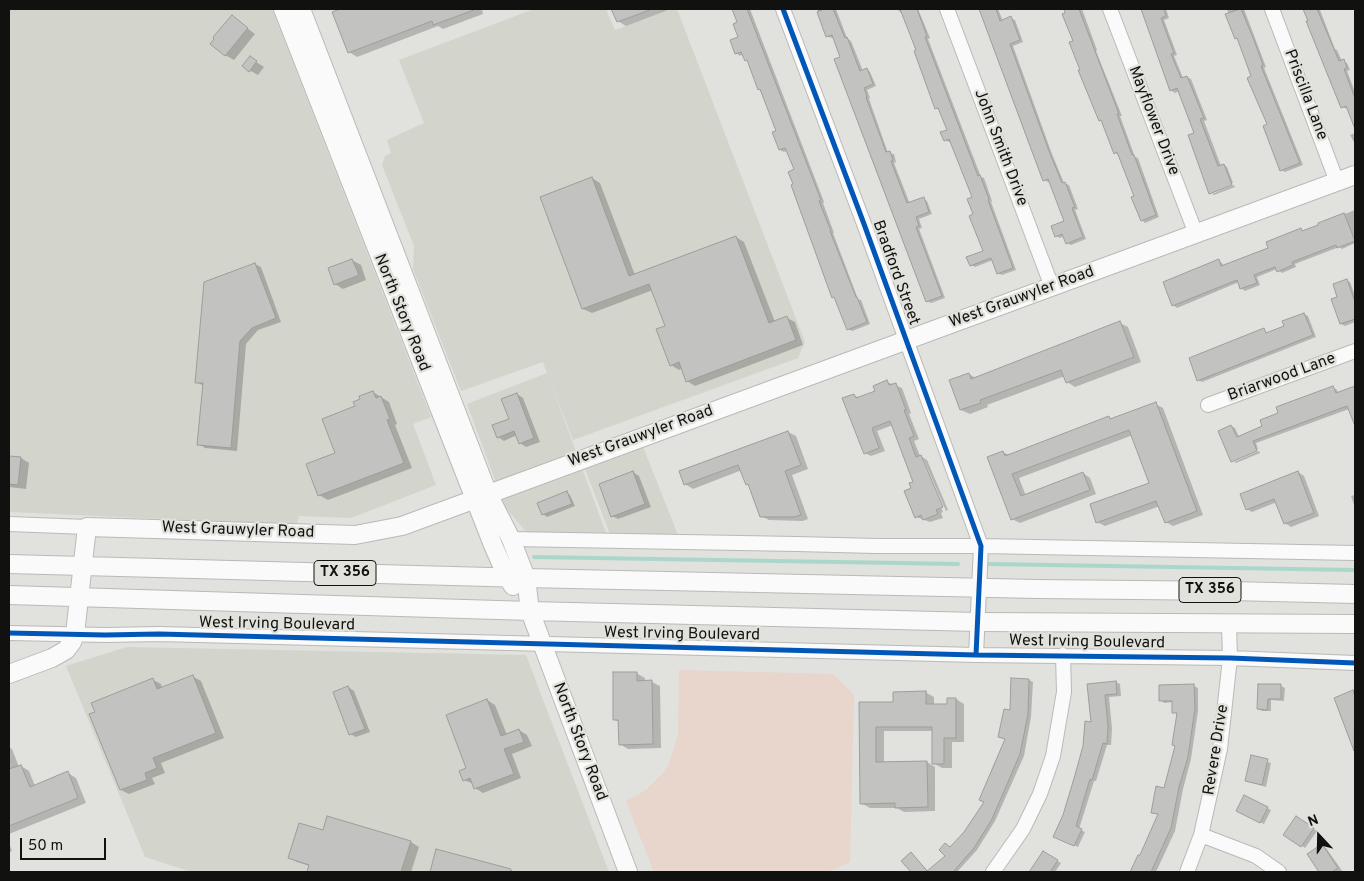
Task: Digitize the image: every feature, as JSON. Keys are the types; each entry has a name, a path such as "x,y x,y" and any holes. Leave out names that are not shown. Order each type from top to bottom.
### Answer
{"main road":[{"name":"North Story Road","path":"283,9 333,114 482,496 507,578 530,611"},
{"name":"North Story Road","path":"301,9 333,114"},
{"name":"West Grauwyler Road","path":"87,526 355,535 402,526 1355,175"},
{"name":"North Story Road","path":"482,496 510,539 526,578 530,611 628,872"},
{"path":"9,674 66,650 75,634 87,526"},
{"name":"TX 356","path":"9,564 507,578 1231,590 1355,594"},
{"name":"West Irving Boulevard","path":"9,595 978,622 1355,624"}],"street":[{"name":"Bradford Street","path":"783,9 981,546"},
{"name":"John Smith Drive","path":"947,9 1052,287"},
{"name":"Mayflower Drive","path":"1110,9 1196,234"},
{"name":"Priscilla Lane","path":"1272,9 1337,182"},
{"name":"Briarwood Lane","path":"1208,405 1355,351"},
{"path":"9,524 87,526"},
{"path":"510,539 1355,553"},
{"path":"976,655 981,546"},
{"name":"Revere Drive","path":"1187,872 1201,835 1220,749 1230,658 1229,624"},
{"name":"West Irving Boulevard","path":"9,632 159,634 976,655 1230,658 1355,663"},
{"path":"993,872 1023,829 1040,794 1053,756 1064,692 1063,655"},
{"path":"1201,835 1256,856 1279,872"}],"shaded area":[{"path":"9,9 272,9 431,417 413,424 436,485 351,518 299,516 297,525 9,512"},
{"path":"534,9 606,9 615,30 666,11 677,9 805,342 798,358 573,440 548,376 606,533 527,533 505,507 467,404 547,373 543,362 461,391 413,269 414,246 382,165 385,156 391,153 387,140 424,123 399,60"},
{"path":"643,447 678,535 610,534 585,469"},
{"path":"127,647 526,655 609,872 192,872 145,857 66,666"},
{"path":"679,670 833,674 854,695 850,862 828,872 654,872 626,801 646,790 669,764 678,734"}],"building":[{"path":"340,9 474,10 433,25 432,21 348,53 332,12"},
{"path":"611,9 650,9 650,10 617,22"},
{"path":"732,9 747,9 821,200 819,201 830,231 867,322 847,330 834,297 832,298 791,185 793,184 788,172 794,169 785,148 779,150 772,132 776,131 747,60 745,61 741,52 735,54 730,40 738,37 733,24 737,22"},
{"path":"824,9 833,9 845,38 847,37 860,71 867,68 873,84 864,88 866,97 886,152 890,151 893,160 891,161 907,203 924,197 929,212 916,217 919,226 916,227 942,296 926,302 834,59 840,57 832,35 826,37 817,12"},
{"path":"900,9 917,9 927,36 925,37 978,176 980,175 1013,268 997,274 991,258 970,266 966,257 983,251 969,216 973,214 967,199 972,197 949,139 944,141 940,132 947,130 938,108 935,109 914,51 916,50"},
{"path":"979,9 996,9 1000,21 1011,16 1020,40 1010,44 1049,151 1062,183 1065,182 1075,207 1072,208 1083,237 1066,244 1062,234 1055,237 1051,226 1064,221 1048,179 1043,181"},
{"path":"1064,9 1079,9 1156,215 1141,221 1131,197 1134,196 1117,152 1114,154 1078,70 1080,70 1069,42 1073,41 1062,14 1065,13"},
{"path":"1141,9 1164,9 1166,16 1161,18 1174,53 1171,54 1181,78 1187,76 1204,118 1200,119 1218,166 1224,164 1232,185 1209,194 1188,135 1194,133 1177,88 1170,91"},
{"path":"1241,9 1263,65 1261,66 1300,163 1280,171 1263,126 1267,124 1247,78 1251,76 1237,38 1235,39 1225,14"},
{"path":"1303,9 1317,9 1339,61 1344,59 1347,68 1344,69 1355,98 1355,129 1346,106 1341,108"},
{"path":"232,15 248,28 225,56 210,44 214,39 213,37"},
{"path":"250,56 257,61 249,72 242,66"},
{"path":"592,177 629,276 736,236 769,323 787,316 796,340 686,382 679,362 670,366 656,329 665,326 649,284 582,309 540,197"},
{"path":"1344,213 1355,241 1337,248 1336,245 1292,262 1293,265 1277,272 1275,267 1254,275 1257,283 1240,289 1237,280 1172,306 1163,282 1219,259 1221,266 1268,248 1266,242 1301,228 1302,231"},
{"path":"352,259 359,275 334,285 328,268"},
{"path":"255,263 276,318 252,328 240,341 231,448 197,445 203,383 195,383 204,282"},
{"path":"1347,279 1355,302 1355,319 1340,324 1331,299 1337,297 1333,284"},
{"path":"1304,313 1313,335 1197,381 1189,358 1264,328 1266,333 1284,326 1282,321"},
{"path":"1120,321 1134,357 1066,383 1061,370 980,400 981,403 960,410 949,380 969,373 971,379"},
{"path":"887,380 889,385 896,383 914,436 909,438 916,457 921,455 943,507 936,510 938,514 923,520 921,515 915,518 904,491 911,488 909,483 913,482 890,421 872,428 879,448 864,454 842,398 854,394 856,398 875,391 873,386"},
{"path":"1333,386 1336,393 1355,386 1355,426 1347,406 1253,441 1257,451 1231,462 1218,431 1231,425 1237,437 1262,426 1260,420 1278,413 1276,407"},
{"path":"373,391 376,398 381,396 390,419 387,420 404,463 318,496 306,464 335,453 322,419 355,406 353,402 360,399 359,396"},
{"path":"517,393 534,438 519,444 514,431 497,438 492,425 509,419 501,399"},
{"path":"1156,402 1197,511 1165,523 1156,501 1096,523 1090,504 1149,483 1129,430 1012,474 1021,496 1083,472 1090,490 1011,520 987,457 1003,451 1005,456 1109,416 1110,419"},
{"path":"788,431 801,465 785,471 801,515 794,517 760,517 748,484 746,485 738,465 684,485 679,471"},
{"path":"9,456 21,457 18,485 9,484"},
{"path":"633,471 645,504 611,517 599,484"},
{"path":"1298,471 1314,513 1284,524 1274,499 1246,510 1240,494"},
{"path":"567,491 572,504 542,515 537,503"},
{"path":"613,672 637,672 637,681 652,680 653,744 619,745 618,720 613,720"},
{"path":"193,675 216,733 153,758 157,768 145,773 147,780 120,790 89,714 95,712 91,703 153,678 157,689"},
{"path":"1011,678 1029,679 1028,714 1020,754 992,819 974,848 953,872 911,872 901,861 911,852 927,871 945,856 939,850 945,843 950,847 964,832 984,802 979,800 1005,739 998,737 1004,709 1010,710"},
{"path":"1116,681 1117,694 1105,695 1108,726 1107,744 1103,743 1092,780 1090,779 1076,826 1082,829 1074,846 1053,837 1063,815 1083,746 1085,721 1091,722 1087,684"},
{"path":"1194,684 1195,708 1188,757 1179,787 1171,828 1151,872 1130,872 1138,855 1140,855 1158,814 1151,813 1156,786 1164,788 1175,746 1172,745 1177,713 1172,713 1172,701 1159,701 1159,685"},
{"path":"1258,684 1281,684 1281,699 1268,699 1267,710 1257,709"},
{"path":"348,686 365,729 349,735 333,692"},
{"path":"1353,690 1355,697 1354,751 1334,698"},
{"path":"926,691 926,704 947,704 947,698 956,698 956,738 944,738 944,764 932,764 932,727 876,727 876,762 927,761 928,807 895,808 895,803 860,804 859,702 893,702 893,692"},
{"path":"487,699 501,736 519,729 524,742 504,749 514,774 474,789 470,778 463,781 459,771 466,768 446,715"},
{"path":"1251,755 1268,759 1262,785 1245,781"},
{"path":"21,765 30,787 68,771 78,798 9,826 9,769"},
{"path":"1244,795 1268,807 1260,823 1236,811"},
{"path":"327,816 411,841 401,872 307,872 309,865 288,858 299,823 323,830"},
{"path":"1296,816 1314,828 1301,847 1283,835"},
{"path":"1322,844 1338,868 1332,872 1319,872 1307,854"},
{"path":"436,849 511,869 511,872 430,872"},
{"path":"1043,851 1058,860 1050,872 1029,872"}],"waterway":[{"path":"534,557 958,564"},
{"path":"988,564 1355,570"}],"cycle path":[{"path":"783,9 864,224 981,546 976,655"},
{"path":"9,633 159,634 976,655 1230,658 1355,663"}]}
